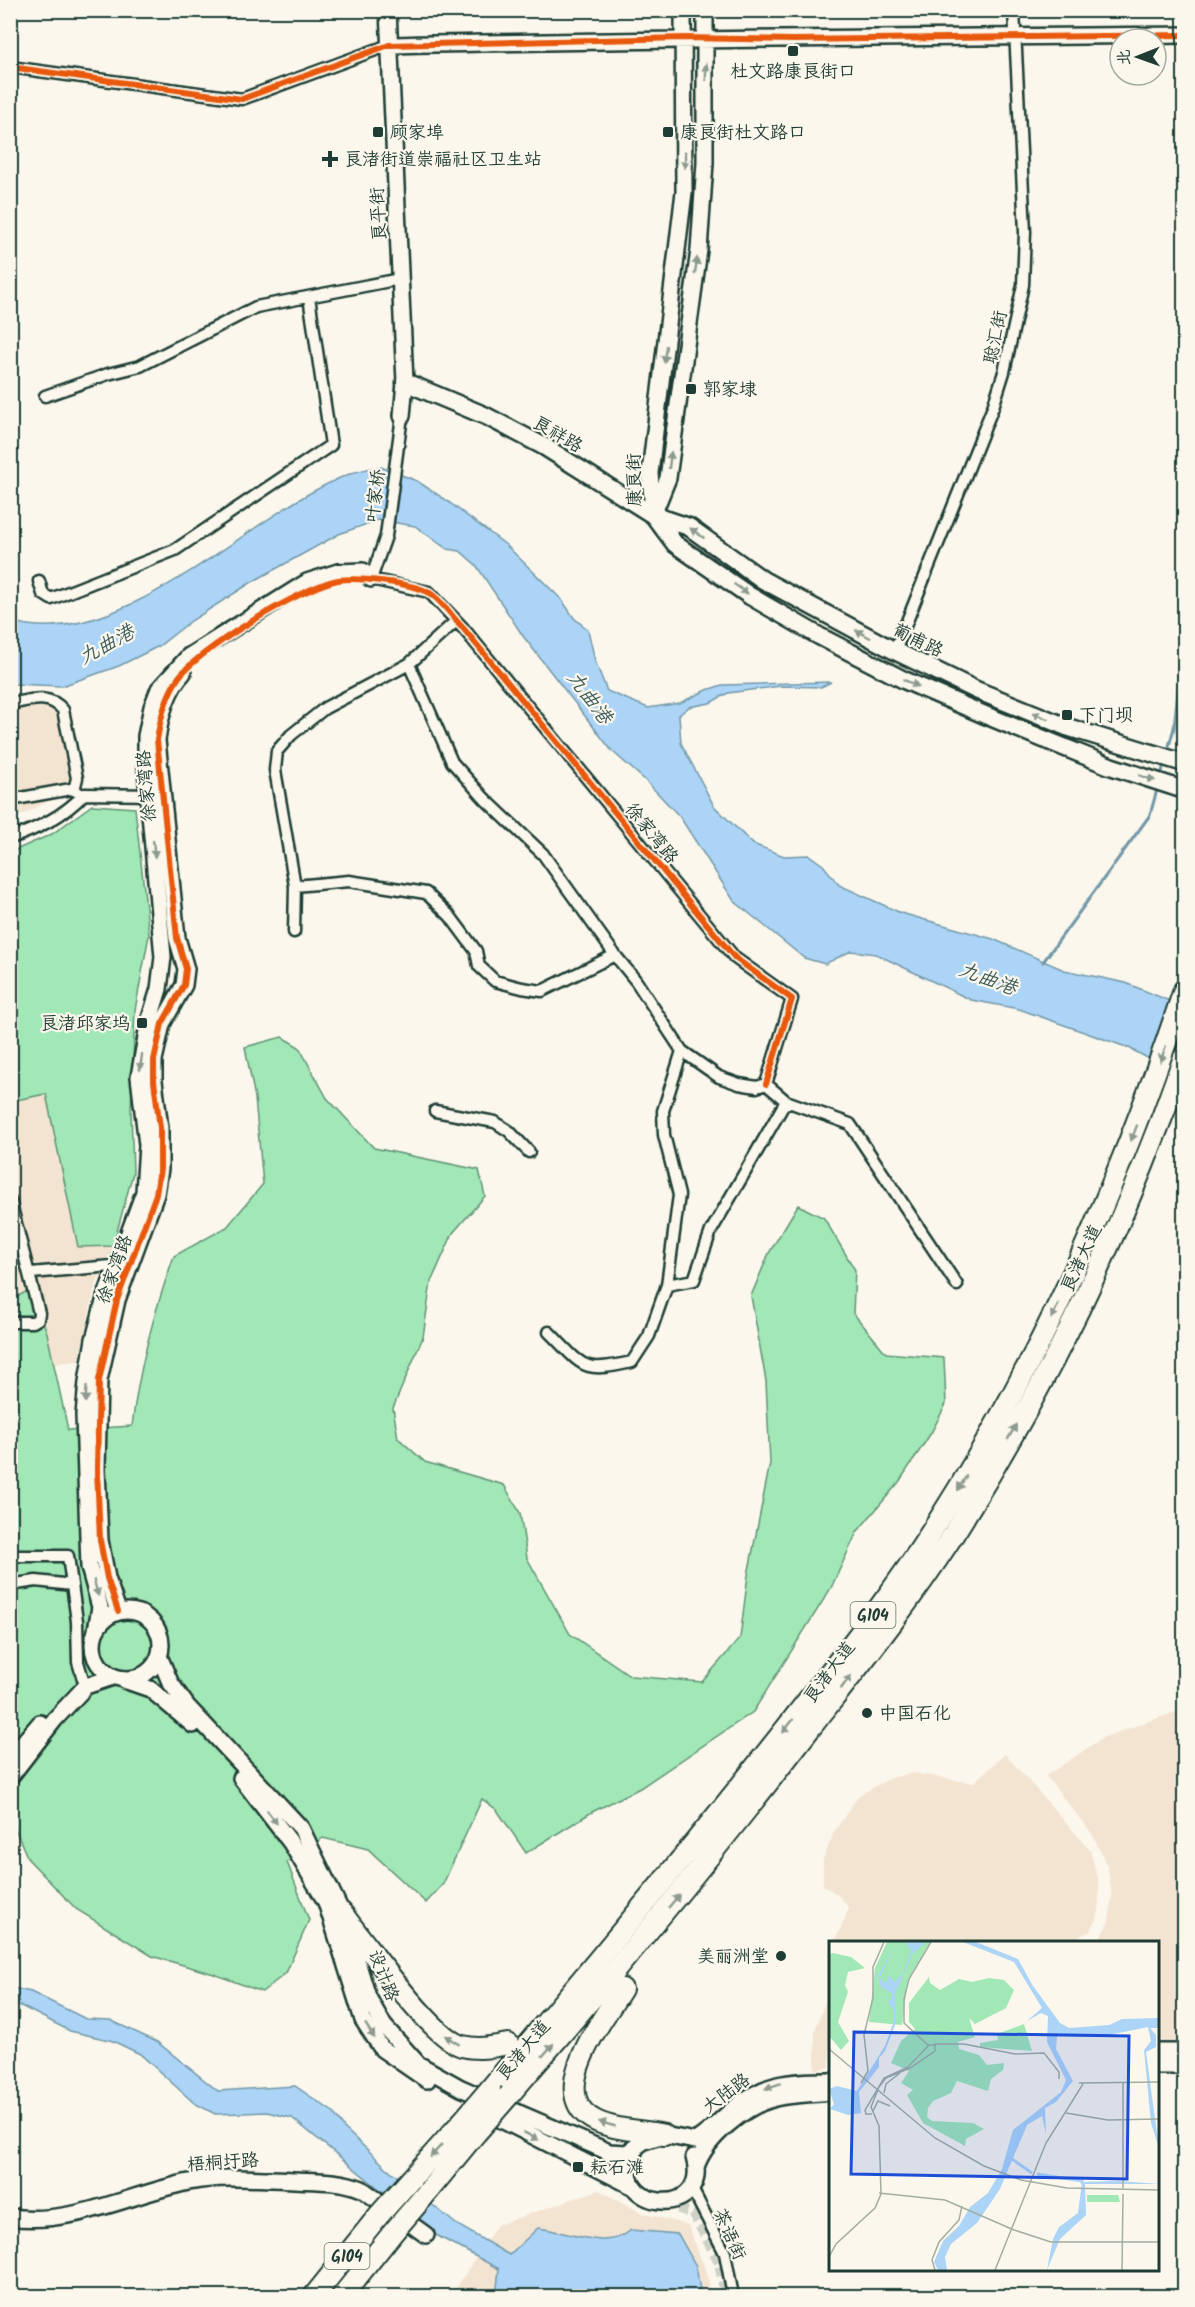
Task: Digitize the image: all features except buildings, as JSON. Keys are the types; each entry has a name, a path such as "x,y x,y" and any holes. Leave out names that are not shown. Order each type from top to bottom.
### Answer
{"highway":[{"name":"良渚大道","path":"468,2128 490,2089 714,1820 878,1609 934,1528 1012,1395 1063,1297 1109,1198 1155,1078 1185,990"},
{"name":"良渚大道","path":"468,2128 510,2094 717,1849 840,1690 949,1541 1035,1392 1092,1284 1149,1153 1185,1057"},
{"path":"342,1913 434,2029 460,2046 482,2050 508,2044"},
{"path":"622,1989 578,2065 574,2080 574,2095 585,2114 594,2121 609,2126 664,2135"},
{"name":"G104","path":"314,2296 412,2178 468,2128"},
{"name":"G104","path":"342,2296 430,2188 468,2128"}],"main road":[{"name":"良祥路","path":"405,382 486,416 535,442 653,515 675,544 750,596 819,636 904,680 1110,766 1185,790"},
{"name":"葡甫路","path":"653,515 689,527 763,580 895,651 976,690 1067,727 1185,763"}],"street":[{"name":"良平街","path":"388,10 405,382 402,416"},
{"name":"康良街","path":"653,515 650,472 684,192 685,38 683,10"},
{"name":"康良街","path":"653,515 668,478 699,250 705,163 707,38 705,10"},
{"name":"聪汇街","path":"895,651 993,407 1004,372 1023,285 1025,232 1014,10"},
{"path":"10,67 242,99 389,45 685,38 1185,35"},
{"path":"45,396 108,374 140,366 256,307 400,279"},
{"path":"39,581 43,594 51,599 175,550 331,444 309,297"},
{"name":"叶家桥","path":"371,579 386,536 402,416"},
{"name":"徐家湾路","path":"118,1611 107,1578 100,1540 97,1469 98,1408 106,1343 144,1192 147,1145 139,1077 148,1025 163,966 155,795 160,716 177,680 194,662 300,594 337,580 371,579 429,592 456,621 735,958 792,999 766,1084"},
{"path":"294,932 295,886 275,770 277,751 291,735 325,708 409,664 456,621"},
{"path":"409,664 452,762 485,800 543,854 636,981 682,1051 719,1077 757,1087 766,1084 786,1101 850,1124 957,1285"},
{"path":"10,704 40,699 58,704 63,710 79,792 76,803 43,824 10,838"},
{"path":"10,800 79,792 155,795"},
{"name":"徐家湾路","path":"96,1630 100,1606 89,1567 84,1415 94,1339 156,1194 160,1169 160,1128 154,1081 154,1060 162,1024 184,984 186,969 177,938 155,795"},
{"path":"295,886 349,881 426,893 450,916 476,951 479,966 495,981 522,988 542,991 615,955"},
{"path":"549,1332 583,1366 601,1369 632,1362 649,1336 667,1285 679,1195 664,1135 663,1111 682,1051"},
{"path":"667,1285 694,1280 711,1231 786,1101"},
{"path":"435,1111 495,1122 509,1131 529,1152"},
{"path":"10,1200 38,1301 38,1319 33,1322 10,1322"},
{"path":"31,1274 124,1265"},
{"path":"10,1556 68,1556 78,1662 83,1679"},
{"path":"10,1586 36,1581 72,1585"},
{"path":"10,1777 55,1719 86,1686 146,1674 159,1656 161,1645 155,1625 139,1613 118,1611 109,1615 96,1630 93,1651 96,1661 118,1678"},
{"name":"设计路","path":"159,1656 170,1682 187,1706 301,1828 342,1913 368,1997 384,2026 418,2064 461,2088 573,2139 609,2152 627,2153 644,2141 664,2135"},
{"path":"10,1758 53,1707 83,1679 96,1661"},
{"name":"设计路","path":"118,1678 150,1689 203,1734 248,1786 291,1843 326,1902 363,2020 382,2049 415,2074 529,2136 634,2187"},
{"path":"1159,2052 1185,2052"},
{"path":"1159,2066 1185,2066"},
{"name":"大陆路","path":"684,2141 695,2141 701,2138 740,2103 768,2086 790,2081 829,2080"},
{"name":"大陆路","path":"696,2167 699,2158 709,2144 732,2122 756,2106 787,2096 829,2092"},
{"path":"636,2148 629,2167 634,2187 646,2198 664,2203 680,2199 692,2187 696,2167 693,2153 684,2141 664,2135"},
{"name":"梧桐圩路","path":"10,2217 29,2220 59,2218 190,2182 248,2178 327,2181 362,2188 426,2235"},
{"name":"茶语街","path":"692,2187 725,2253 733,2296"}],"shaded area":[{"path":"11,695 58,704 63,710 71,789 11,821"},
{"path":"46,1094 78,1246 113,1246 94,1290 79,1361 53,1363 35,1291 11,1297 11,1101"},
{"path":"1184,1709 1184,2042 1159,2041 1159,1941 1089,1941 1101,1936 1109,1921 1112,1896 1108,1868 1093,1835 1046,1776 1104,1737"},
{"path":"1005,1754 1090,1850 1099,1883 1099,1911 1091,1931 1069,1941 835,1941 849,1908 839,1896 823,1885 823,1860 834,1832 859,1795 891,1778 913,1773 973,1783"},
{"path":"829,1984 829,2067 815,2070 815,2030 828,1994"},
{"path":"599,2190 642,2213 688,2225 708,2277 710,2296 451,2296 497,2225"}],"green space":[{"path":"92,805 135,808 149,935 135,1010 131,1109 133,1173 113,1246 78,1247 46,1094 11,1101 11,852 52,834"},
{"path":"282,1037 299,1047 327,1098 374,1148 479,1170 485,1196 453,1233 431,1282 423,1337 393,1408 398,1438 425,1462 504,1485 520,1513 527,1558 570,1634 631,1676 702,1682 740,1638 748,1575 770,1463 766,1381 751,1296 769,1253 798,1205 824,1218 855,1270 853,1313 886,1353 944,1358 946,1404 931,1433 899,1482 857,1532 831,1588 753,1712 640,1788 592,1812 526,1853 497,1810 482,1799 443,1884 426,1903 368,1849 323,1838 287,1862 309,1920 286,1973 262,1992 214,1974 152,1956 76,1909 28,1859 11,1819 10,1300 32,1289 47,1333 68,1430 132,1426 148,1340 174,1256 227,1227 263,1184 255,1098 245,1047"}],"water":[{"path":"11,378 14,393 11,473"},
{"name":"九曲港","path":"381,467 417,481 446,500 506,545 562,600 574,618 588,630 595,661 607,691 648,708 680,703 722,685 831,682 821,687 781,686 728,693 710,703 689,707 679,715 681,743 714,806 753,844 784,856 809,855 823,865 839,885 901,913 993,939 1064,970 1126,983 1184,1007 1184,1078 1129,1048 1019,1009 971,1000 876,954 851,951 825,964 804,958 734,901 680,817 647,782 612,751 523,636 476,565 460,551 447,549 415,526 378,520 339,534 252,582 191,621 159,646 119,666 62,686 11,684 10,612 18,623 55,626 93,619 132,604 171,583 312,492 337,479"},
{"path":"12,1988 31,1992 86,2019 110,2020 157,2042 218,2091 295,2086 333,2112 344,2128 387,2168 456,2224 509,2255 538,2228 599,2240 621,2236 631,2230 678,2234 696,2266 701,2296 496,2296 499,2269 436,2235 292,2118 267,2112 215,2114 194,2103 140,2054 113,2041 70,2031 21,2006 11,2005"}],"waterway":[{"path":"1167,753 1174,728 1184,631"},
{"path":"1161,777 1164,763"},
{"path":"1043,962 1150,815 1158,786"}],"tunnel":[{"path":"664,2203 693,2214 719,2262 725,2296"}],"cycle path":[{"path":"10,67 242,99 389,45 685,38 793,40 1184,35"},
{"path":"118,1611 107,1578 100,1540 97,1469 99,1380 117,1300 156,1194 160,1169 160,1128 154,1081 154,1060 162,1024 184,985 186,969 177,938 157,740 169,694 177,680 205,653 277,607 301,594 338,580 358,579 397,583 433,595 463,628 735,958 792,999 766,1084"}],"place":[{"name":"杜文路康良街口","path":"793,51"},
{"name":"顾家埠","path":"378,132"},
{"name":"康良街杜文路口","path":"668,132"},
{"name":"良渚街道崇福社区卫生站","path":"330,159"},
{"name":"郭家埭","path":"691,389"},
{"name":"下门坝","path":"1067,715"},
{"name":"良渚邱家坞","path":"142,1023"},
{"name":"中国石化","path":"867,1713"},
{"name":"美丽洲堂","path":"781,1956"},
{"name":"耘石滩","path":"578,2167"}]}
